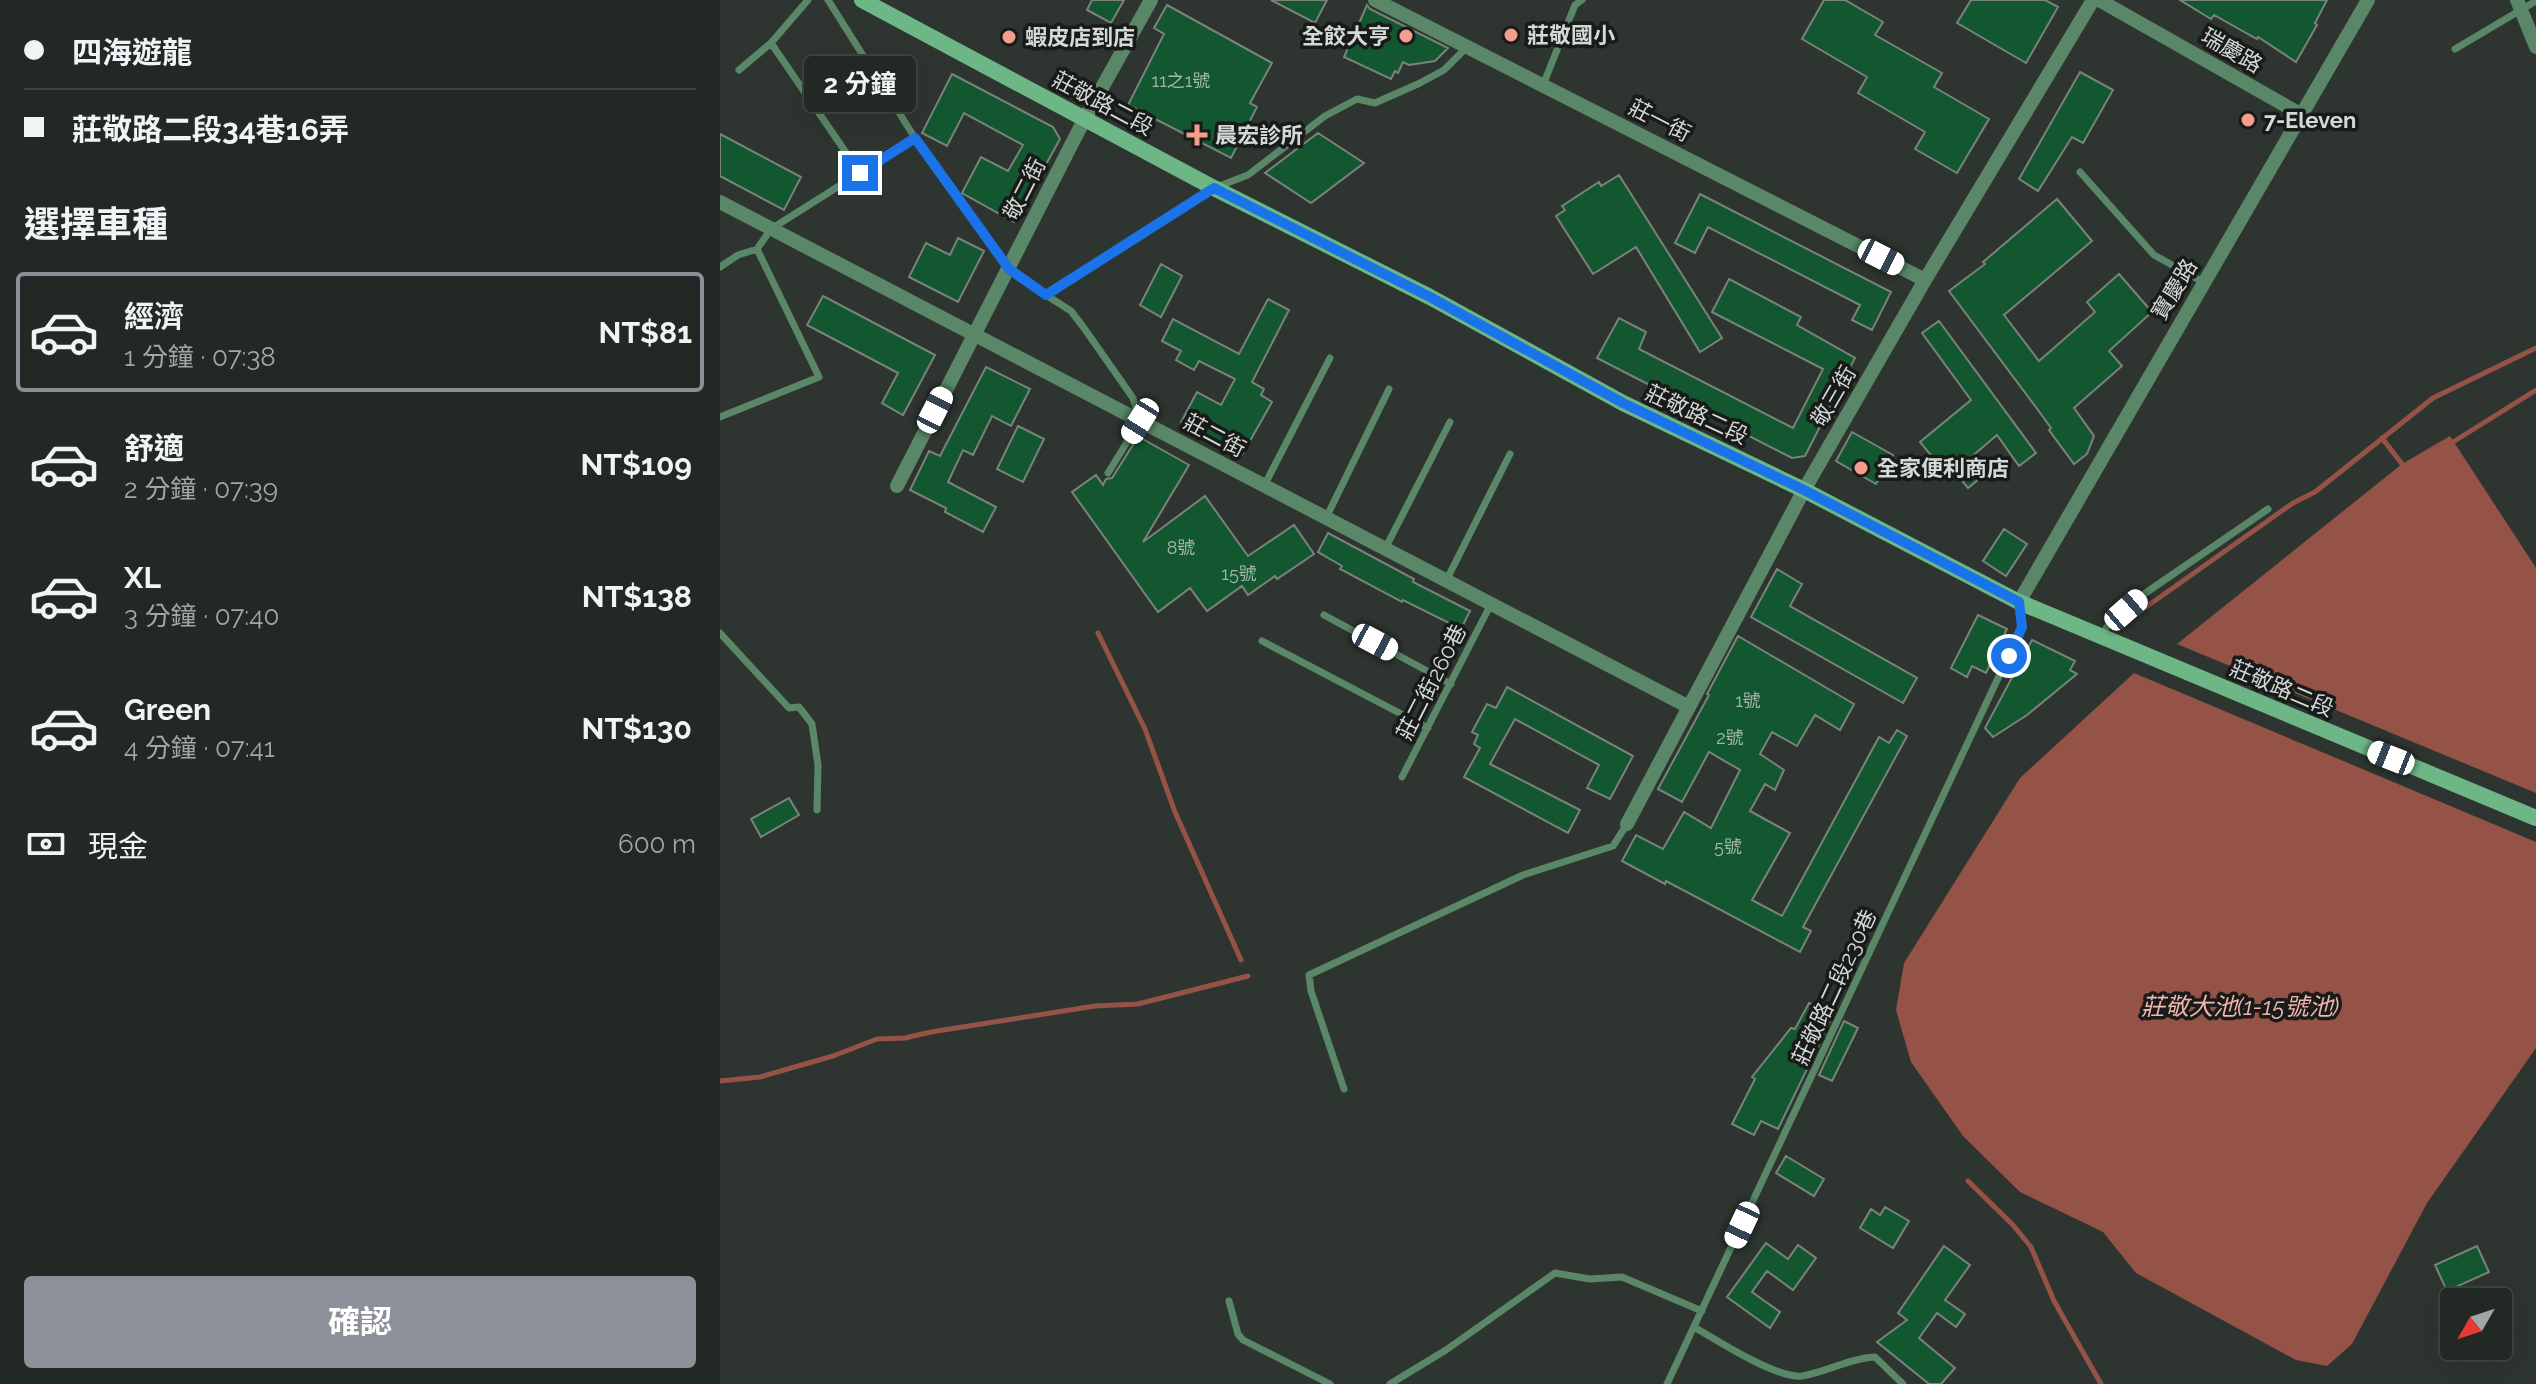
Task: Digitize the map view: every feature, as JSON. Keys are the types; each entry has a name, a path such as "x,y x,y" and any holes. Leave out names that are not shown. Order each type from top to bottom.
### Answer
{"street":[{"name":"莊敬路二段","path":"862,0 1214,188 1430,297 1623,403 1804,490 2019,602 2536,818"},
{"name":"敬二街","path":"897,486 1085,118 1151,0"},
{"name":"莊一街","path":"1375,0 1925,280"},
{"name":"敬三街","path":"1627,824 1804,490 1925,280 2093,0"},
{"name":"瑞慶路","path":"2099,0 2302,115"},
{"name":"寶慶路","path":"2019,602 2368,0"},
{"path":"2519,6 2536,47"},
{"name":"莊二街","path":"720,202 1689,707"}],"lane":[{"path":"739,70 771,43 808,0"},
{"path":"828,0 915,138 1009,269 1071,311 1133,398 1140,421 1108,473"},
{"path":"1543,85 1575,5 1582,0"},
{"path":"2455,49 2519,6 2536,1"},
{"path":"771,43 860,173"},
{"path":"1046,295 1214,188 1248,175 1325,116 1357,99 1375,103 1444,70 1467,47"},
{"path":"720,267 738,255 757,249 771,229 915,138"},
{"path":"2080,172 2154,255 2203,282"},
{"path":"720,417 819,377 757,249"},
{"path":"1264,486 1330,358"},
{"path":"1326,518 1389,389"},
{"path":"1385,549 1450,422"},
{"path":"1446,581 1510,454"},
{"path":"2101,636 2108,625 2144,594 2268,509"},
{"name":"莊敬路二段230巷","path":"1667,1384 2022,627 2019,602"},
{"name":"莊二街260巷","path":"1402,777 1491,604"},
{"path":"1324,615 1451,684"},
{"path":"720,633 789,708 799,707 812,724 818,765 817,810"},
{"path":"1262,641 1428,728"},
{"path":"1344,1089 1311,991 1309,975 1523,875 1613,846 1627,824"},
{"path":"1390,1384 1446,1350 1555,1273 1590,1279 1622,1277 1702,1311"},
{"path":"1229,1301 1238,1334 1243,1340 1330,1384"},
{"path":"1694,1327 1728,1348 1787,1375 1801,1376 1875,1357 1903,1384"}],"water":[{"path":"2450,436 2536,568 2536,793 2177,644 2402,464"},
{"name":"莊敬大池(1-15號池)","path":"2134,673 2536,842 2536,1048 2427,1203 2352,1344 2327,1366 2296,1360 2136,1273 2103,1232 2020,1192 1963,1136 1911,1062 1896,1010 1904,963 2020,778"}],"building":[{"path":"1092,0 1124,0 1111,23 1087,10"},
{"path":"1271,0 1327,0 1315,23"},
{"path":"1824,0 1845,0 1883,22 1875,35 1942,73 1934,87 1989,119 1957,173 1915,149 1925,132 1858,93 1867,77 1802,39"},
{"path":"1971,0 2045,0 2058,7 2026,63 1957,23"},
{"path":"2180,0 2327,0 2296,62 2258,37 2214,15 2211,19"},
{"path":"1167,5 1272,63 1250,103 1257,107 1231,158 1128,105 1164,34 1154,28"},
{"path":"1367,5 1448,48 1435,61 1409,65 1403,62 1391,79 1344,57"},
{"path":"2080,72 2113,90 2083,143 2072,137 2038,191 2019,179"},
{"path":"952,74 1053,127 1060,139 1014,222 962,193 981,157 1008,171 1023,145 964,113 947,146 922,133"},
{"path":"1318,133 1364,163 1311,203 1265,173"},
{"path":"720,134 801,177 784,210 720,176"},
{"path":"1619,175 1722,338 1700,352 1636,247 1593,274 1556,216 1565,210 1562,206 1599,182 1601,186"},
{"path":"1700,194 1891,292 1872,330 1852,320 1860,305 1708,227 1695,253 1675,243"},
{"path":"2057,199 2092,241 2004,315 2039,361 2095,312 2087,302 2119,274 2152,312 2109,351 2122,366 2074,408 2094,436 2087,454 2074,464 2038,410 1949,291 1985,264 1983,262"},
{"path":"958,238 984,251 958,302 909,277 926,243 950,255"},
{"path":"1161,264 1182,276 1161,317 1140,305"},
{"path":"1729,279 1801,317 1797,325 1855,358 1805,456 1792,458 1597,358 1619,318 1646,332 1639,349 1793,428 1823,369 1712,312"},
{"path":"823,296 935,355 903,415 882,403 898,373 807,325"},
{"path":"1268,299 1289,310 1252,382 1264,389 1261,395 1272,402 1242,455 1181,422 1197,392 1221,405 1235,379 1199,361 1194,370 1176,360 1181,351 1162,341 1173,319 1239,354"},
{"path":"1939,321 2036,453 2019,466 1997,435 1970,458 1984,475 1968,488 1954,471 1948,476 1920,442 1971,400 1922,333"},
{"path":"986,367 1030,389 1011,426 992,416 973,455 963,450 948,482 996,507 983,532 910,490 929,451 940,456"},
{"path":"1018,426 1044,439 1023,482 997,469"},
{"path":"1852,432 1893,455 1876,484 1836,461"},
{"path":"1141,438 1189,465 1143,542 1205,496 1248,556 1294,525 1314,554 1248,595 1242,586 1207,611 1190,588 1158,612 1072,492 1096,475 1103,485 1106,479 1112,478 1136,440"},
{"path":"2004,529 2027,544 2006,576 1983,561"},
{"path":"1328,533 1470,611 1461,629 1340,569 1342,566 1318,552"},
{"path":"1777,569 1802,584 1790,606 1917,678 1903,703 1751,617"},
{"path":"1978,615 2007,629 1986,673 1972,666 1967,677 1951,668"},
{"path":"1738,636 1854,704 1840,730 1815,715 1797,746 1772,732 1760,754 1784,770 1775,790 1765,784 1750,811 1790,833 1752,900 1782,916 1879,737 1889,743 1897,730 1907,736 1803,927 1811,931 1800,952 1622,861 1636,835 1663,849 1684,812 1711,828 1740,770 1709,752 1682,802 1658,789"},
{"path":"2032,640 2075,661 2070,670 2077,674 2027,715 1993,737 1985,728"},
{"path":"1507,687 1633,756 1610,799 1587,788 1599,765 1515,719 1490,764 1580,810 1568,833 1464,777 1480,748 1474,744 1478,735 1472,732 1487,704 1496,708"},
{"path":"789,798 799,815 761,837 751,819"},
{"path":"1809,1003 1833,1015 1778,1129 1761,1121 1754,1135 1732,1124 1755,1079 1752,1077 1791,1028 1795,1029"},
{"path":"1844,1021 1858,1028 1832,1081 1819,1075"},
{"path":"1786,1156 1824,1179 1814,1196 1776,1173"},
{"path":"1885,1207 1909,1221 1893,1248 1860,1228 1871,1209 1880,1215"},
{"path":"1766,1243 1788,1259 1798,1245 1816,1258 1793,1290 1767,1271 1752,1292 1780,1312 1770,1328 1727,1297"},
{"path":"1944,1246 1970,1265 1945,1300 1965,1314 1956,1327 1937,1313 1919,1338 1955,1368 1941,1384 1929,1384 1877,1342 1907,1320 1898,1313"},
{"path":"2477,1246 2489,1272 2454,1288 2446,1288 2435,1265"}],"waterway":[{"path":"2122,624 2293,503 2315,492 2433,398 2536,348"},
{"path":"2453,442 2536,390"},
{"path":"2382,438 2402,464"},
{"path":"1098,633 1145,729 1175,812 1241,960"},
{"path":"720,1081 760,1077 833,1056 877,1039 905,1038 1095,1006 1138,1004 1248,976"},
{"path":"1968,1181 2031,1247 2054,1301 2101,1384"}],"place":[{"name":"莊敬國小","path":"1511,35"},
{"name":"全餃大亨","path":"1406,36"},
{"name":"蝦皮店到店","path":"1009,37"},
{"name":"7-Eleven","path":"2248,120"},
{"name":"晨宏診所","path":"1197,135"},
{"name":"全家便利商店","path":"1861,468"}],"route":[{"path":"860,173 915,138 1009,269 1046,295 1214,188 1430,297 1623,403 1804,490 2019,602 2022,627 2009,656"}]}
